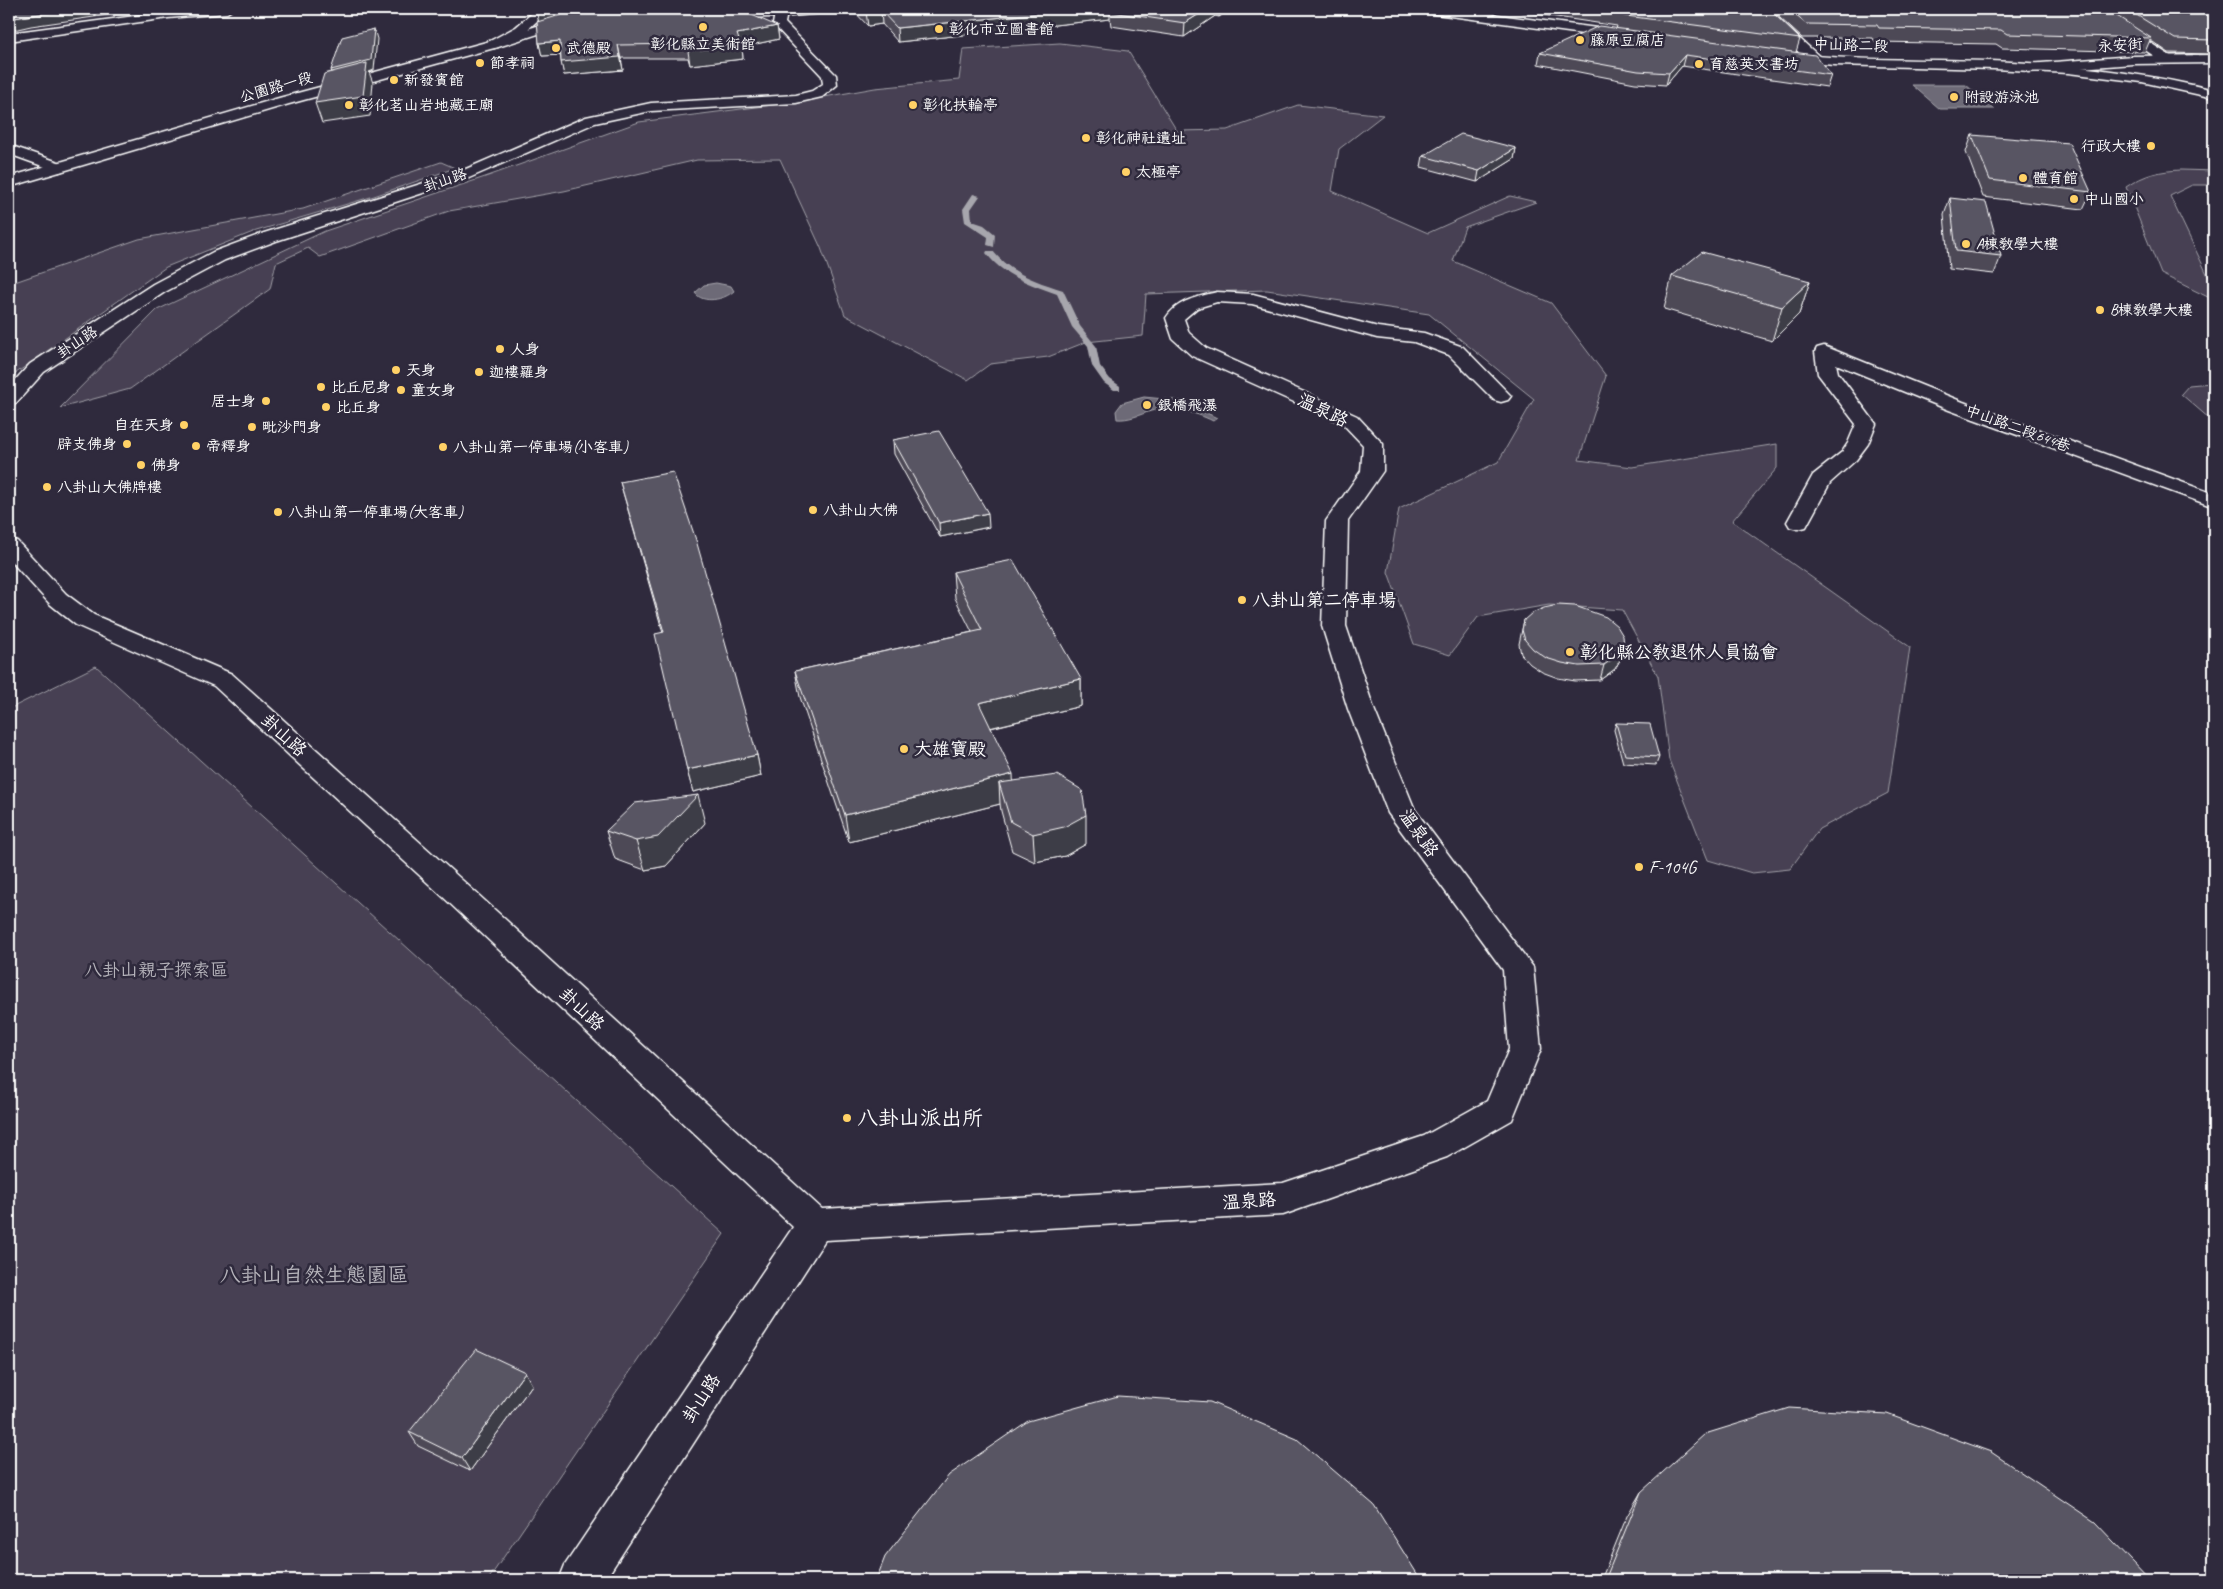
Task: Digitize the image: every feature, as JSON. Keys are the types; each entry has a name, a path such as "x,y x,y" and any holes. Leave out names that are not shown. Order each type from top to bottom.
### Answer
{"street":[{"path":"9,37 158,16 227,9"},
{"name":"公園路一段","path":"9,182 284,101 494,44 520,30 544,9"},
{"path":"700,14 781,13 823,9"},
{"path":"1428,9 1637,37"},
{"path":"1760,9 1816,61"},
{"path":"2090,9 2168,59"},
{"path":"494,44 583,11"},
{"name":"卦山路","path":"9,399 37,368 159,288 227,253 270,237 464,175 591,120 651,107 796,99 817,94 830,85 829,75 779,24 781,13"},
{"name":"中山路二段","path":"1768,55 1816,61 2028,68 2112,74 2157,81 2214,94"},
{"name":"永安街","path":"2028,68 2168,59 2214,59"},
{"path":"9,149 59,168"},
{"name":"溫泉路","path":"815,1225 1282,1199 1435,1147 1500,1110 1526,1049 1518,967 1402,812 1361,709 1334,626 1337,521 1372,471 1374,444 1350,420 1199,352 1180,335 1175,318 1191,304 1217,297 1252,299 1377,332 1416,337 1456,352 1501,396"},
{"name":"中山路二段644巷","path":"1798,522 1821,480 1850,456 1858,444 1866,424 1828,374 1824,352 1956,406 2214,501"},
{"name":"卦山路","path":"9,546 58,600 85,620 223,680 467,901 815,1225 580,1580"}],"green space":[{"path":"1060,43 1128,51 1177,131 1227,130 1298,105 1383,115 1339,149 1332,191 1428,233 1510,196 1536,202 1465,227 1453,261 1551,303 1606,376 1579,460 1632,467 1777,444 1777,468 1732,521 1910,647 1888,793 1819,829 1790,869 1752,873 1708,860 1669,760 1658,676 1622,610 1549,605 1478,617 1450,655 1414,644 1388,572 1399,509 1498,462 1534,399 1429,314 1267,290 1146,294 1143,336 1086,342 1048,357 990,364 968,380 845,315 821,248 780,159 697,160 564,191 449,211 320,257 308,248 276,263 270,289 130,389 60,408 157,310 325,231 639,122 796,102 875,88 959,80 963,49"},
{"path":"441,162 455,168 374,196 253,232 166,267 9,378 9,284 139,239 303,209"},
{"path":"2181,170 2214,171 2214,185 2192,185 2170,196 2208,276 2214,280 2214,300 2161,274 2126,187 2153,174"},
{"path":"2214,383 2214,420 2210,419 2181,394 2189,385"},
{"name":"八卦山自然生態園區","path":"96,666 724,1234 488,1580 9,1580 9,709"}],"shaded area":[{"name":"附設游泳池","path":"1912,85 1966,85 1995,109 1940,109"},
{"path":"716,283 731,286 734,291 725,297 714,300 703,299 695,293 704,285"},
{"name":"銀橋飛瀑","path":"1144,397 1184,401 1183,404 1186,407 1201,410 1217,418 1213,421 1199,415 1167,409 1151,411 1130,418 1117,419 1116,411 1122,403"}],"building":[{"path":"9,9 75,9 9,19"},
{"path":"581,9 738,9 777,26 737,34 741,46 688,51 686,44 618,45 620,57 561,62 560,41 539,43 537,22"},
{"path":"863,9 1081,9 897,28 881,11 866,12"},
{"path":"1110,9 1207,9 1185,23 1111,12"},
{"path":"1595,9 1769,9 1800,39 1619,15 1624,13"},
{"path":"1788,9 2106,9 2151,38 2007,34 2001,30 1879,28 1877,25 1806,24"},
{"path":"2127,9 2214,9 2214,40 2175,39"},
{"path":"1599,26 1815,55 1831,75 1685,55 1669,73 1638,71 1540,53"},
{"path":"374,29 371,60 331,70 342,37"},
{"path":"367,63 363,96 315,103 324,74"},
{"path":"1461,134 1516,148 1479,171 1423,156"},
{"path":"1972,135 2069,143 2091,192 1990,180"},
{"path":"1950,198 1986,202 2001,256 1956,251"},
{"path":"1702,252 1810,281 1782,307 1672,276"},
{"path":"939,431 988,513 939,523 893,440"},
{"path":"673,472 696,540 757,755 687,770 655,634 664,632 620,482"},
{"path":"1013,560 1081,679 979,703 1013,774 845,815 795,671 982,630 953,572"},
{"name":"彰化縣公教退休人員協會","path":"1558,605 1575,606 1606,617 1617,626 1623,636 1624,646 1619,655 1604,665 1579,666 1546,658 1533,649 1525,640 1522,630 1524,620 1532,613"},
{"path":"1616,723 1650,724 1659,757 1625,755"},
{"path":"1057,775 1082,790 1086,815 1064,827 1033,834 1011,822 999,783"},
{"path":"698,795 658,837 636,841 606,831 635,803"},
{"path":"476,1349 525,1372 462,1458 409,1432"},
{"path":"1118,1396 1210,1402 1297,1439 1374,1505 1421,1580 876,1580 885,1557 949,1475 1028,1421"},
{"path":"1789,1408 1887,1414 1991,1452 2095,1522 2150,1580 1605,1580 1641,1492 1705,1434"}],"waterway":[{"path":"976,196 967,209 969,222 981,227 992,236 991,245"},
{"path":"990,253 996,261 1012,273 1030,282 1060,292 1076,327 1092,346 1096,366 1107,381 1117,388"}],"place":[{"name":"彰化縣立美術館","path":"703,27"},
{"name":"彰化市立圖書館","path":"939,29"},
{"name":"藤原豆腐店","path":"1580,40"},
{"name":"武德殿","path":"556,48"},
{"name":"節孝祠","path":"480,63"},
{"name":"育慈英文書坊","path":"1699,64"},
{"name":"新發賓館","path":"394,80"},
{"name":"附設游泳池","path":"1954,97"},
{"name":"彰化茗山岩地藏王廟","path":"349,105"},
{"name":"彰化扶輪亭","path":"913,105"},
{"name":"彰化神社遺址","path":"1086,138"},
{"name":"行政大樓","path":"2151,146"},
{"name":"太極亭","path":"1126,172"},
{"name":"體育館","path":"2023,178"},
{"name":"中山國小","path":"2074,199"},
{"name":"A棟教學大樓","path":"1966,244"},
{"name":"B棟教學大樓","path":"2100,310"},
{"name":"人身","path":"500,349"},
{"name":"天身","path":"396,370"},
{"name":"迦樓羅身","path":"479,372"},
{"name":"比丘尼身","path":"321,387"},
{"name":"童女身","path":"401,390"},
{"name":"居士身","path":"266,401"},
{"name":"銀橋飛瀑","path":"1147,405"},
{"name":"比丘身","path":"326,407"},
{"name":"自在天身","path":"184,425"},
{"name":"毗沙門身","path":"252,427"},
{"name":"辟支佛身","path":"127,444"},
{"name":"帝釋身","path":"196,446"},
{"name":"八卦山第一停車場(小客車)","path":"443,447"},
{"name":"佛身","path":"141,465"},
{"name":"八卦山大佛牌樓","path":"47,487"},
{"name":"八卦山大佛","path":"813,510"},
{"name":"八卦山第一停車場(大客車)","path":"278,512"},
{"name":"八卦山第二停車場","path":"1242,600"},
{"name":"彰化縣公教退休人員協會","path":"1570,652"},
{"name":"大雄寶殿","path":"904,749"},
{"name":"F-104G","path":"1639,867"},
{"name":"八卦山派出所","path":"847,1118"}],"park label":[{"name":"八卦山親子探索區","path":"156,970"}]}
